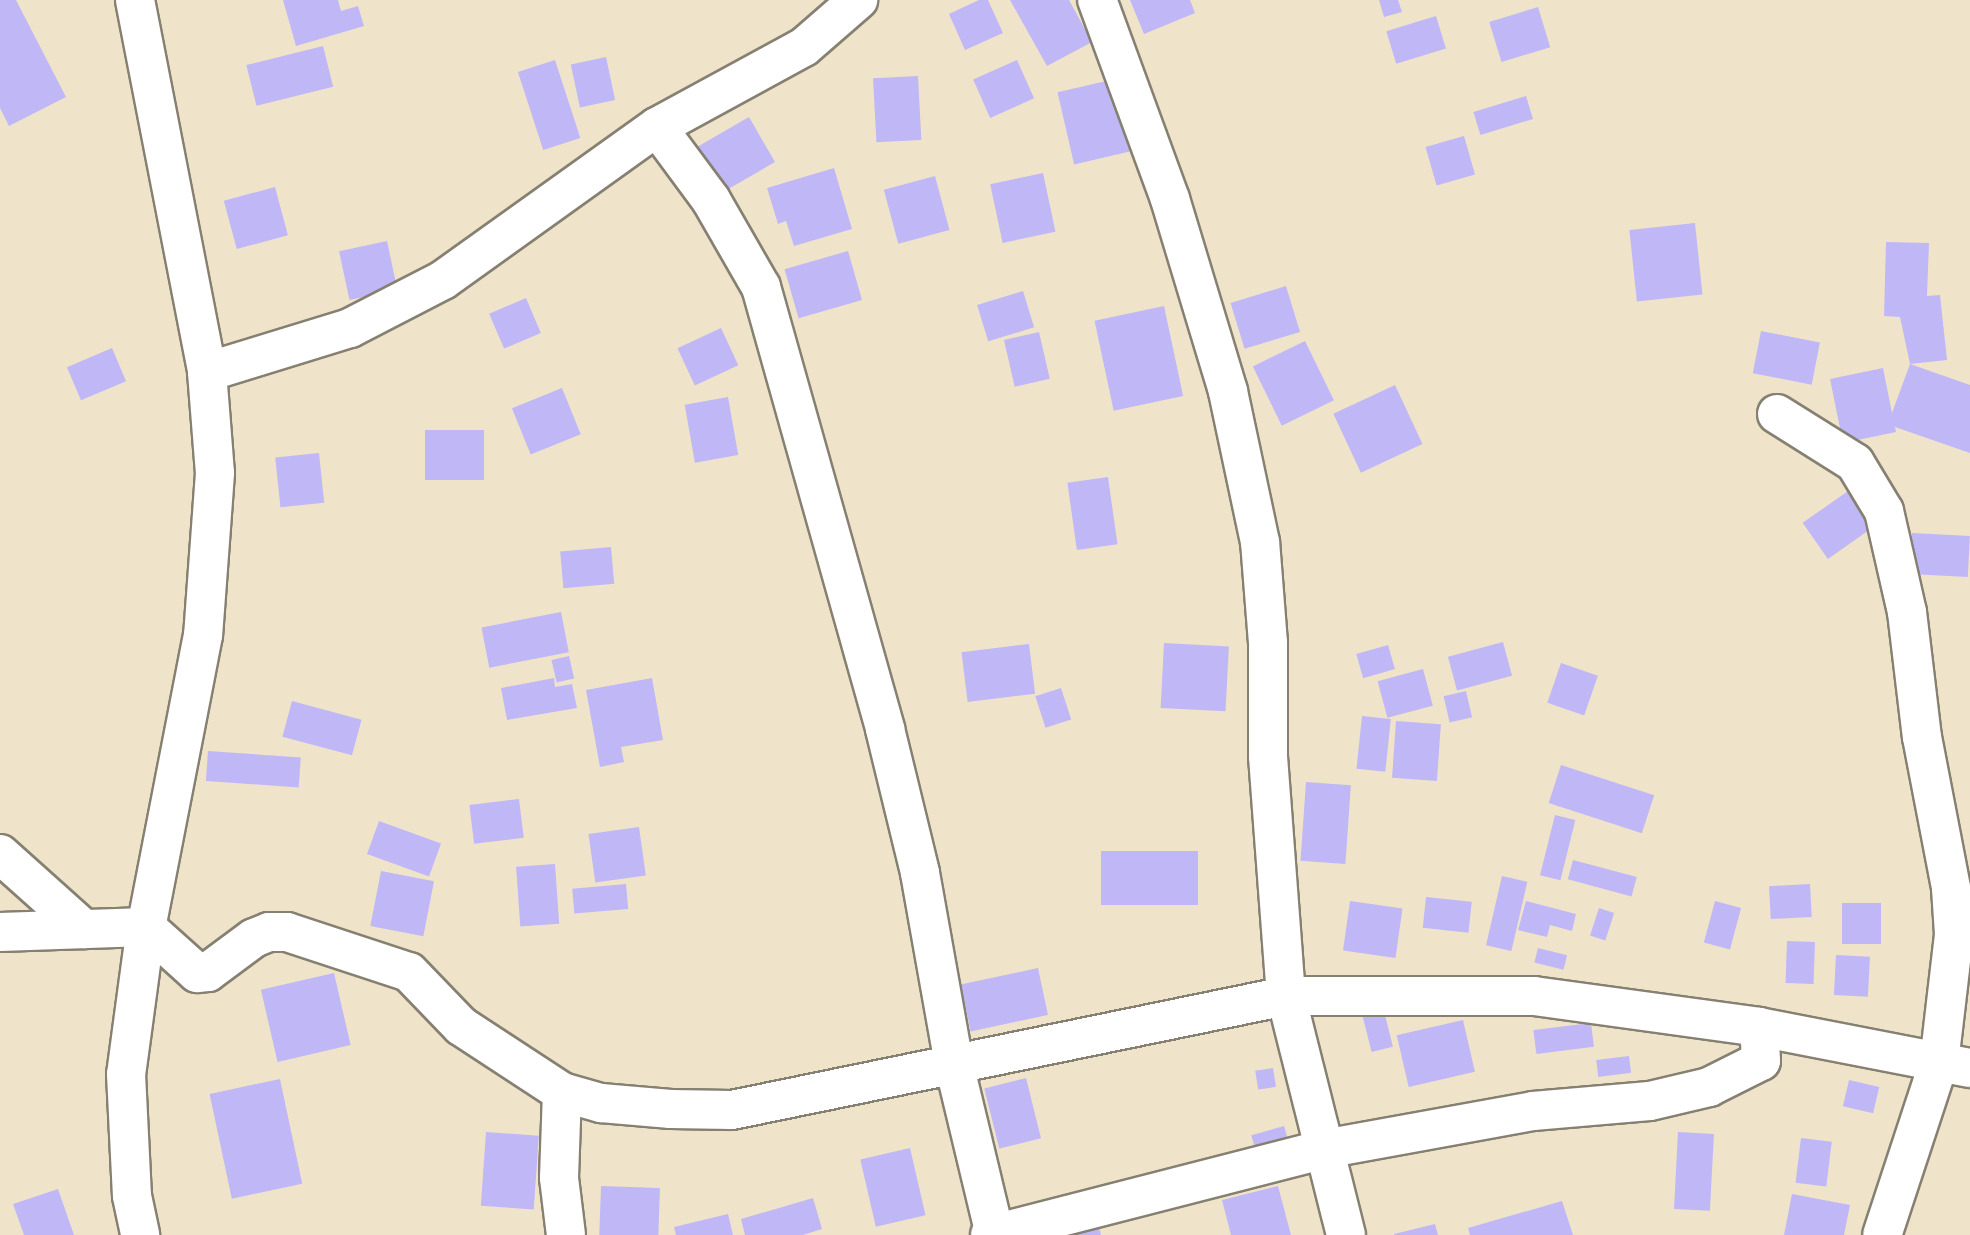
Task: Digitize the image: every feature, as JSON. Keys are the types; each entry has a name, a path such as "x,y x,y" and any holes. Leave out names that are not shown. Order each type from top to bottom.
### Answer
{"street":[{"path":"135,0 207,372 215,473 203,635 146,927 126,1074 132,1196 140,1235"},
{"path":"207,372 350,328 443,280 657,127 804,47 858,0"},
{"path":"1097,0 1170,199 1205,314 1228,391 1260,542 1268,643 1268,756 1286,996 1346,1235"},
{"path":"657,127 711,201 761,287 888,742 920,873 954,1064 993,1234 1325,1149 1533,1111 1638,1102 1709,1087 1761,1061 1759,1027"},
{"path":"1777,414 1855,463 1884,511 1907,612 1922,737 1951,888 1955,1065 1882,1235"},
{"path":"0,854 84,929"},
{"path":"0,932 146,927 197,974 208,972 269,932 286,932 409,972 461,1026 562,1092 601,1103 732,1110 1286,996 1534,996 1759,1027 1955,1065"},
{"path":"543,1235 563,1219 559,1178 562,1092"},
{"path":"559,1178 566,1235"}],"building":[{"path":"0,0 16,0 66,97 9,126 0,108"},
{"path":"283,0 338,0 341,11 358,6 364,26 296,46"},
{"path":"979,0 988,0 1003,33 965,50 949,14"},
{"path":"1010,0 1069,0 1092,42 1047,66"},
{"path":"1130,0 1190,0 1195,13 1144,34"},
{"path":"1379,0 1398,0 1402,12 1384,17"},
{"path":"1538,7 1550,47 1502,62 1489,22"},
{"path":"1436,16 1446,49 1396,64 1386,31"},
{"path":"323,46 333,87 257,106 246,65"},
{"path":"606,57 615,100 580,108 571,64"},
{"path":"555,60 580,138 543,150 518,72"},
{"path":"1017,60 1034,98 990,118 973,80"},
{"path":"918,76 921,140 876,142 873,78"},
{"path":"1115,79 1132,151 1074,164 1058,92"},
{"path":"1526,96 1533,119 1480,135 1473,112"},
{"path":"749,117 775,162 721,193 695,148"},
{"path":"1464,136 1475,174 1437,185 1426,147"},
{"path":"834,168 852,229 794,246 786,221 778,224 767,188"},
{"path":"1043,173 1055,232 1003,243 990,184"},
{"path":"935,176 949,230 898,244 884,190"},
{"path":"275,187 288,235 237,249 224,201"},
{"path":"1695,223 1703,295 1637,302 1629,230"},
{"path":"387,241 397,290 349,300 339,251"},
{"path":"1886,242 1929,243 1927,296 1940,295 1947,360 1910,364 1900,317 1884,316"},
{"path":"848,251 862,300 799,318 785,269"},
{"path":"1286,286 1300,332 1245,349 1231,303"},
{"path":"1023,291 1034,327 988,341 977,305"},
{"path":"526,298 541,333 504,349 489,314"},
{"path":"1164,306 1183,396 1114,411 1095,321"},
{"path":"721,328 738,365 695,385 677,348"},
{"path":"1761,331 1820,342 1812,385 1753,373"},
{"path":"1039,332 1050,379 1015,387 1004,340"},
{"path":"1305,341 1334,400 1282,426 1253,366"},
{"path":"112,348 126,381 81,400 67,367"},
{"path":"1910,364 1970,385 1970,453 1895,427 1896,432 1843,443 1830,379 1883,368 1892,413"},
{"path":"1395,385 1422,444 1361,473 1333,414"},
{"path":"562,388 581,434 531,455 512,408"},
{"path":"728,397 738,455 695,463 685,405"},
{"path":"425,430 484,430 484,480 425,480"},
{"path":"319,453 324,503 280,507 275,458"},
{"path":"1108,477 1117,544 1077,550 1067,483"},
{"path":"1851,489 1876,525 1828,559 1803,523"},
{"path":"1912,533 1970,536 1968,577 1910,574"},
{"path":"611,547 614,584 563,588 560,551"},
{"path":"561,612 569,652 489,668 481,627"},
{"path":"1503,642 1512,676 1457,691 1448,657"},
{"path":"1164,643 1229,646 1226,711 1161,708"},
{"path":"1029,644 1035,694 968,702 962,652"},
{"path":"1388,645 1395,669 1363,678 1356,654"},
{"path":"569,656 574,678 557,682 551,660"},
{"path":"1561,663 1598,676 1584,715 1547,703"},
{"path":"1423,669 1433,706 1387,718 1378,681"},
{"path":"554,678 555,687 572,684 577,708 507,720 501,688"},
{"path":"652,678 663,740 621,747 624,762 600,767 586,690"},
{"path":"1061,688 1071,719 1046,728 1035,696"},
{"path":"1466,691 1472,717 1450,722 1444,696"},
{"path":"292,701 362,720 352,755 282,737"},
{"path":"1362,716 1391,719 1385,772 1356,769"},
{"path":"1396,721 1441,724 1437,781 1392,778"},
{"path":"208,751 301,757 299,787 206,781"},
{"path":"1561,765 1654,795 1642,833 1549,803"},
{"path":"1306,782 1351,785 1345,864 1300,861"},
{"path":"519,799 524,838 474,844 469,805"},
{"path":"1555,815 1575,820 1560,880 1540,875"},
{"path":"379,821 441,844 429,876 367,854"},
{"path":"639,827 646,876 595,883 588,834"},
{"path":"1101,851 1198,851 1198,905 1101,905"},
{"path":"1573,860 1637,877 1632,896 1568,879"},
{"path":"555,864 559,924 520,927 516,867"},
{"path":"381,871 434,881 423,936 370,926"},
{"path":"1502,876 1527,882 1511,951 1486,945"},
{"path":"626,884 628,909 574,914 572,889"},
{"path":"1810,884 1812,917 1771,919 1769,886"},
{"path":"1426,897 1472,902 1469,933 1423,928"},
{"path":"1350,901 1402,908 1396,958 1343,951"},
{"path":"1526,901 1576,914 1572,931 1550,925 1547,937 1518,930"},
{"path":"1715,901 1741,908 1730,950 1704,943"},
{"path":"1842,903 1881,903 1881,944 1842,944"},
{"path":"1599,908 1614,913 1605,941 1590,936"},
{"path":"1787,941 1815,942 1814,984 1786,983"},
{"path":"1538,948 1567,955 1563,970 1534,963"},
{"path":"1836,955 1870,957 1868,997 1834,995"},
{"path":"1038,968 1048,1015 971,1031 961,984"},
{"path":"334,973 351,1045 278,1062 261,990"},
{"path":"1383,1007 1393,1047 1372,1052 1362,1012"},
{"path":"1463,1020 1475,1072 1409,1087 1397,1035"},
{"path":"1591,1023 1594,1047 1536,1054 1533,1030"},
{"path":"1629,1056 1631,1073 1598,1077 1596,1060"},
{"path":"1273,1068 1276,1087 1258,1090 1255,1071"},
{"path":"1026,1078 1041,1138 999,1149 984,1088"},
{"path":"280,1079 302,1184 232,1199 210,1094"},
{"path":"1849,1080 1879,1087 1873,1113 1843,1106"},
{"path":"1284,1126 1288,1140 1255,1150 1251,1135"},
{"path":"486,1132 539,1136 534,1210 481,1206"},
{"path":"1678,1132 1714,1134 1710,1211 1674,1209"},
{"path":"1801,1138 1832,1142 1826,1186 1796,1183"},
{"path":"910,1148 926,1215 876,1227 860,1159"},
{"path":"601,1186 660,1188 658,1235 599,1235"},
{"path":"1278,1186 1291,1235 1231,1235 1222,1200"},
{"path":"58,1189 74,1235 24,1235 13,1204"},
{"path":"1792,1194 1850,1205 1844,1235 1784,1235"},
{"path":"813,1198 822,1229 803,1235 745,1235 741,1219"},
{"path":"1562,1201 1573,1235 1470,1235 1468,1228"},
{"path":"728,1214 733,1235 676,1235 674,1227"},
{"path":"1097,1218 1101,1235 1041,1235"},
{"path":"1435,1224 1438,1235 1394,1235 1394,1234"}]}
